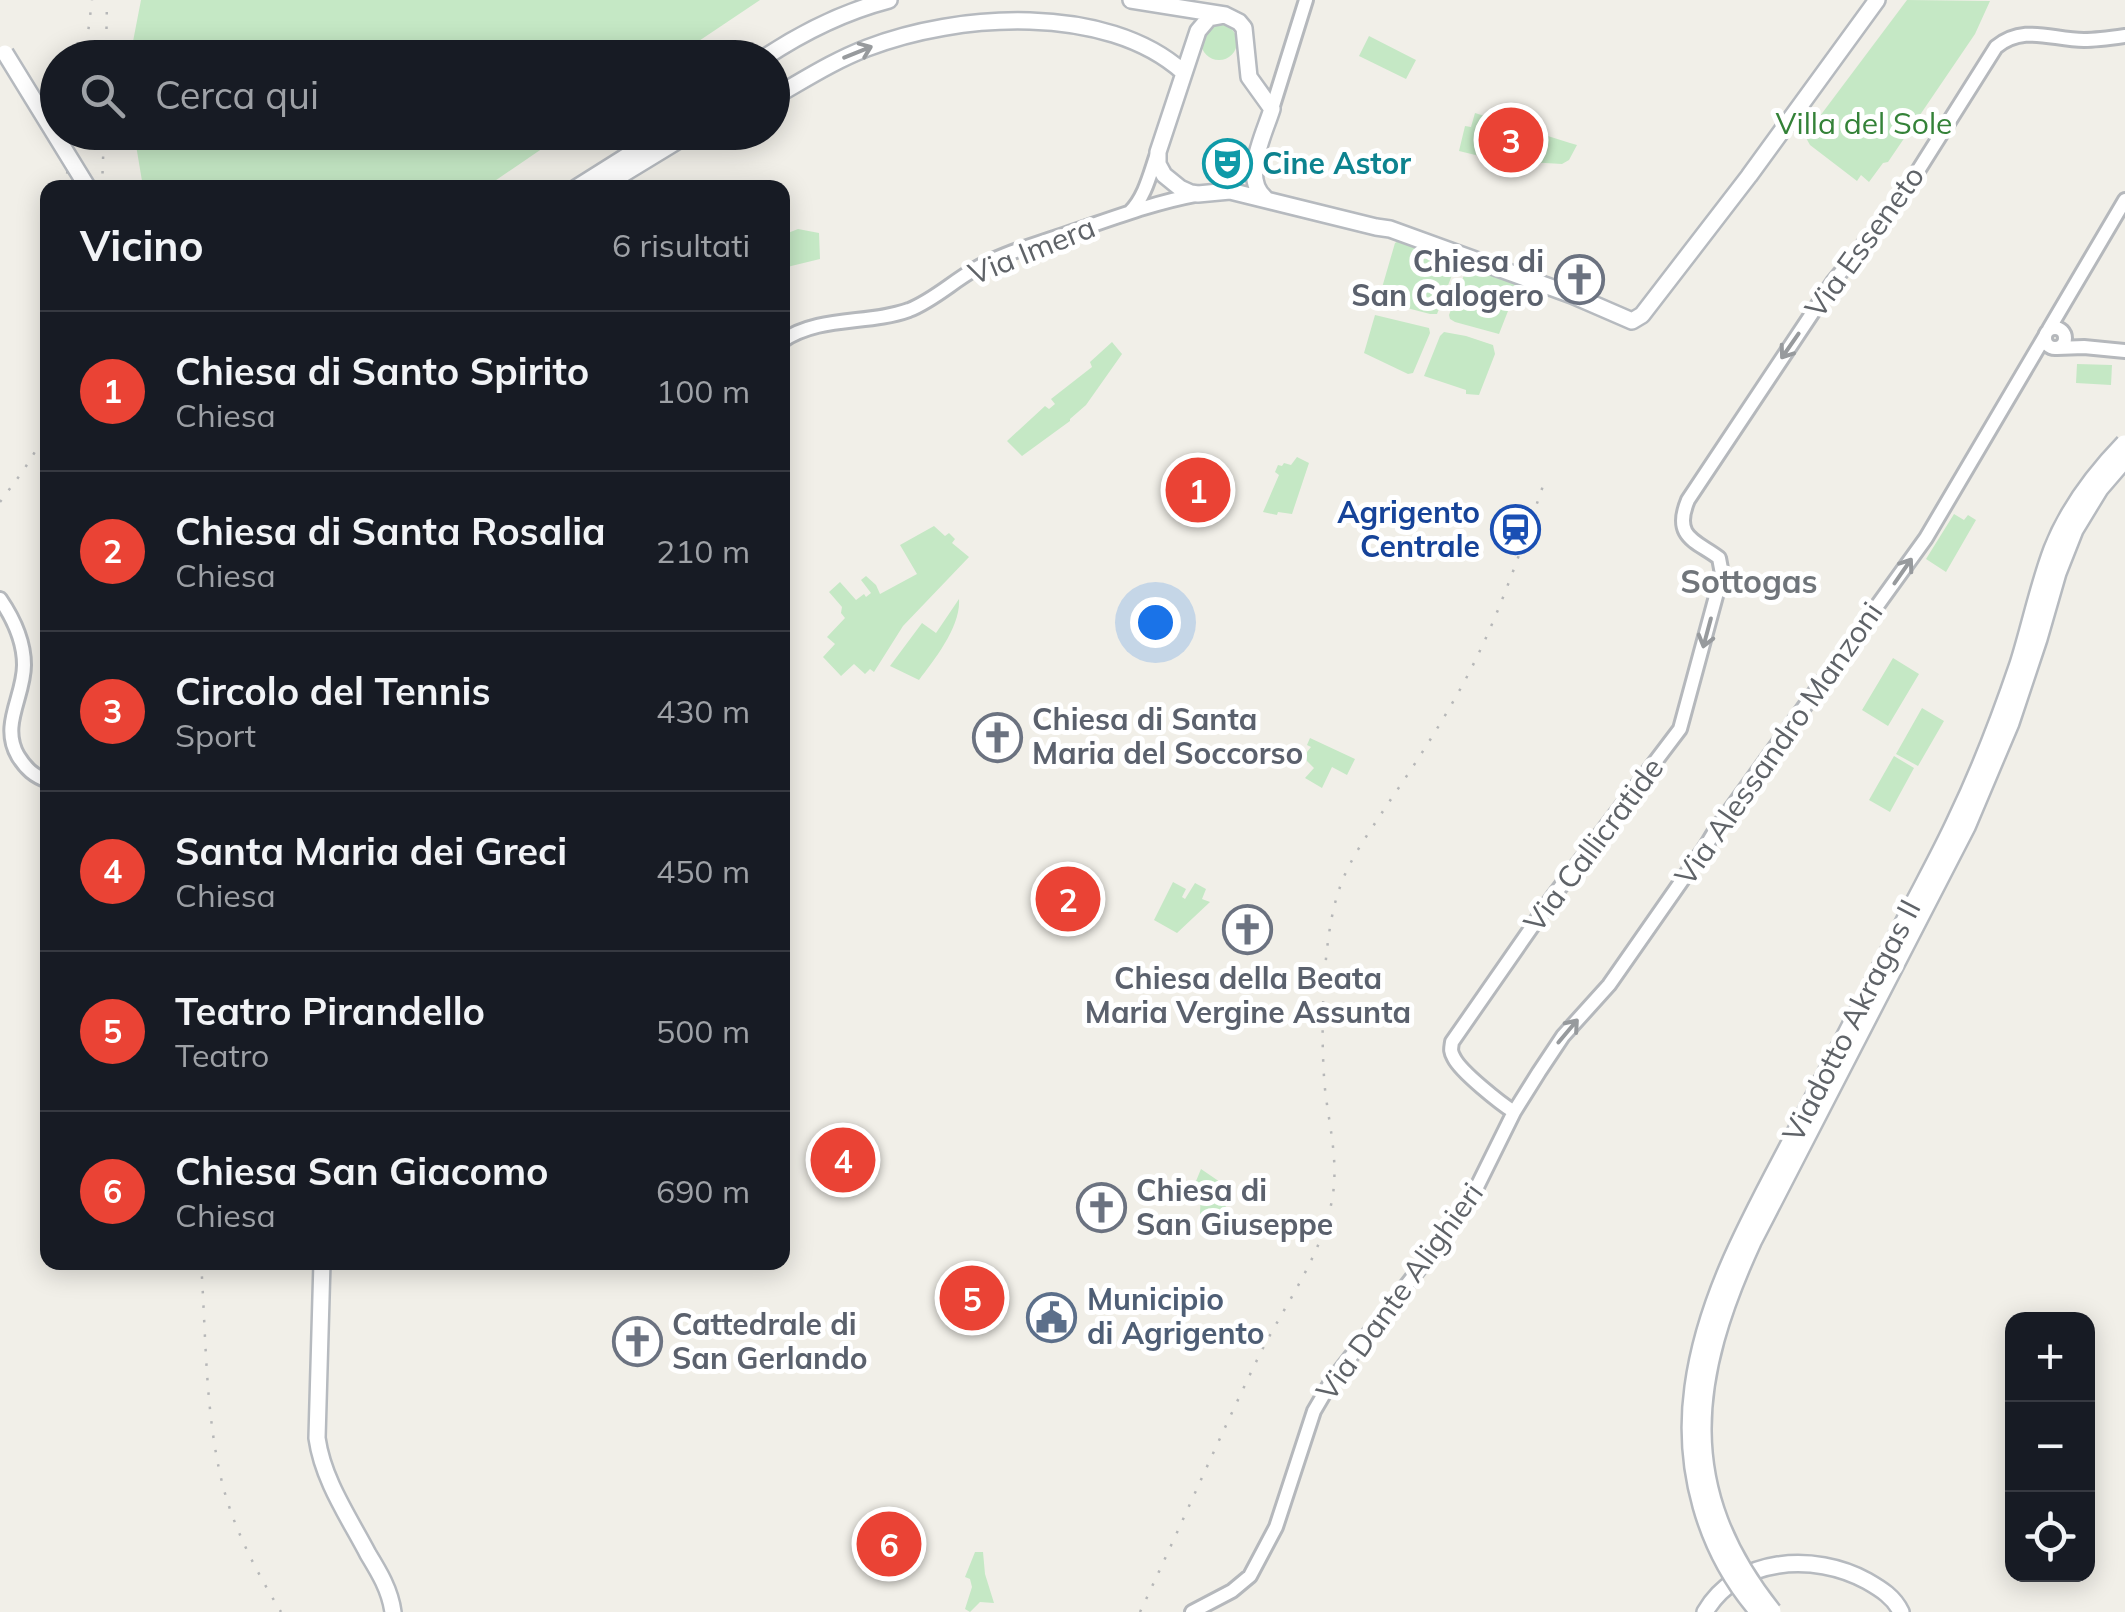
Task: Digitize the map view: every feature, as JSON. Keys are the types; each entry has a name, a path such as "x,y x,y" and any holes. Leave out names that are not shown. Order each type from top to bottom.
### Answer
{"main road":[{"path":"790,42 868,5 888,0"},
{"name":"Via Imera","path":"1198,194 1230,191 1390,229 1632,321 1642,315 1726,205 1877,0"},
{"path":"1136,2 1225,15 1244,28 1249,77 1272,109 1253,171 1244,183 1230,191"},
{"path":"1198,194 1185,190 1164,174 1158,164 1158,152 1202,24 1216,15 1225,15"},
{"path":"790,88 842,58 909,34 996,22 1057,24 1102,31 1135,43 1183,72"},
{"path":"2,49 40,110"},
{"path":"64,150 83,180"},
{"path":"589,180 636,150"},
{"path":"613,180 662,150"},
{"path":"1253,171 1256,189 1265,198"},
{"name":"Viadotto Akragas II","path":"1758,1612 1720,1556 1700,1507 1695,1481 1690,1422 1699,1352 1708,1318 1741,1236 1956,821 1999,719 2052,549 2088,482 2124,442"},
{"name":"Viadotto Akragas II","path":"1775,1612 1732,1551 1707,1480 1702,1421 1711,1357 1721,1322 1753,1242 1967,827 2011,724 2075,530 2100,488 2125,460"},
{"path":"322,1270 319,1452 334,1491 384,1581 393,1612"},
{"path":"1705,1612 1726,1585 1761,1568 1793,1564 1834,1568 1860,1577 1894,1599 1901,1612"}],"street":[{"path":"1272,109 1306,0"},
{"name":"Via Esseneto","path":"1702,548 1690,539 1684,525 1688,500 1833,282 1910,184 2001,42 2026,34 2085,40 2125,36"},
{"path":"1130,213 1145,190 1158,152"},
{"name":"Via Imera","path":"790,336 813,326 908,310 938,295 976,268 1010,253 1198,194"},
{"name":"Via Alessandro Manzoni","path":"1514,1112 1563,1036 1609,985 1733,804 1926,538 2030,364 2055,332 2060,311 2125,200"},
{"path":"2084,347 2055,332 2047,344 2056,348 2125,351"},
{"name":"Via Alessandro Manzoni","path":"2030,364 2056,348"},
{"name":"Via Callicratide","path":"1514,1112 1454,1060 1452,1042 1552,898 1680,729 1722,574 1719,558 1702,548"},
{"path":"0,599 17,629 24,665 10,726 11,739 25,767 40,778"},
{"name":"Via Dante Alighieri","path":"1192,1612 1232,1591 1250,1576 1276,1527 1314,1411 1331,1382 1472,1200 1514,1112"}],"green space":[{"path":"141,0 760,0 700,40 133,40"},
{"name":"Villa del Sole","path":"1907,0 1990,1 1975,34 1888,162 1869,182 1861,175 1857,181 1810,145 1805,136"},
{"path":"1219,24 1232,29 1237,42 1232,55 1219,60 1206,55 1201,42 1206,29"},
{"path":"1369,36 1416,60 1406,79 1359,56"},
{"path":"1475,113 1577,145 1569,160 1562,164 1496,160 1459,151 1465,126 1471,127"},
{"path":"137,150 540,150 496,180 142,180"},
{"path":"798,229 819,233 820,259 790,266 790,232"},
{"path":"1400,240 1457,262 1437,314 1379,298 1395,243"},
{"path":"1470,265 1516,284 1499,334 1450,319"},
{"path":"1375,315 1429,328 1413,373 1364,353"},
{"path":"1444,332 1493,345 1495,354 1479,395 1466,394 1466,390 1424,376"},
{"path":"1112,342 1122,354 1086,405 1022,456 1007,441 1045,406 1049,409 1055,404 1051,399 1092,367 1090,362"},
{"path":"2077,364 2112,365 2111,385 2076,383"},
{"path":"1297,457 1309,463 1292,514 1263,512 1279,475 1275,472 1278,465 1291,465"},
{"path":"1954,514 1964,520 1968,515 1976,520 1946,572 1926,559"},
{"path":"934,526 945,536 949,533 955,539 952,543 969,557 903,626 874,672 870,669 865,674 854,664 841,676 823,657 835,644 827,637 845,618 842,607 829,592 840,582 856,600 871,593 861,580 866,576 880,594 917,574 900,545"},
{"path":"959,599 951,631 919,680 890,666 922,623 936,633"},
{"path":"1893,658 1919,674 1888,726 1862,710"},
{"path":"1922,708 1944,721 1918,766 1896,754"},
{"path":"1310,738 1355,759 1347,775 1332,767 1322,788 1305,778 1314,768 1303,757 1311,747 1307,745"},
{"path":"1894,756 1914,768 1890,812 1869,800"},
{"path":"1173,882 1186,889 1182,897 1185,899 1195,883 1206,889 1202,899 1210,902 1177,933 1154,920"},
{"path":"1201,1169 1220,1182 1214,1191 1233,1216 1231,1220 1200,1214 1201,1189 1194,1186"},
{"path":"975,1552 983,1552 994,1603 980,1602 970,1612 965,1609 972,1587 965,1577"}],"railway":[{"path":"87,40 92,0"},
{"path":"106,40 107,0"},
{"path":"66,180 70,150"},
{"path":"102,180 103,150"},
{"path":"0,502 40,444"},
{"path":"1140,1612 1258,1358 1312,1258 1328,1216 1334,1167 1325,1089 1323,1015 1329,932 1340,887 1360,846 1469,673 1506,591 1546,477"},
{"path":"201,1270 209,1398 221,1478 246,1548 281,1612"}],"place":[{"name":"Circolo del Tennis","path":"1511,140"},
{"name":"Cine Astor","path":"1227,164"},
{"name":"Chiesa di San Calogero","path":"1579,279"},
{"name":"Chiesa di Santo Spirito","path":"1198,490"},
{"name":"Agrigento Centrale","path":"1515,530"},
{"name":"Chiesa di Santa Maria del Soccorso","path":"997,737"},
{"name":"Chiesa di Santa Rosalia","path":"1068,899"},
{"name":"Chiesa della Beata Maria Vergine Assunta","path":"1248,930"},
{"name":"Santa Maria dei Greci","path":"843,1160"},
{"name":"Chiesa di San Giuseppe","path":"1101,1208"},
{"name":"Teatro Pirandello","path":"972,1298"},
{"name":"Municipio di Agrigento","path":"1052,1317"},
{"name":"Cattedrale di San Gerlando","path":"637,1342"},
{"name":"Chiesa San Giacomo","path":"889,1544"}],"district":[{"name":"Sottogas","path":"1749,582"}]}
